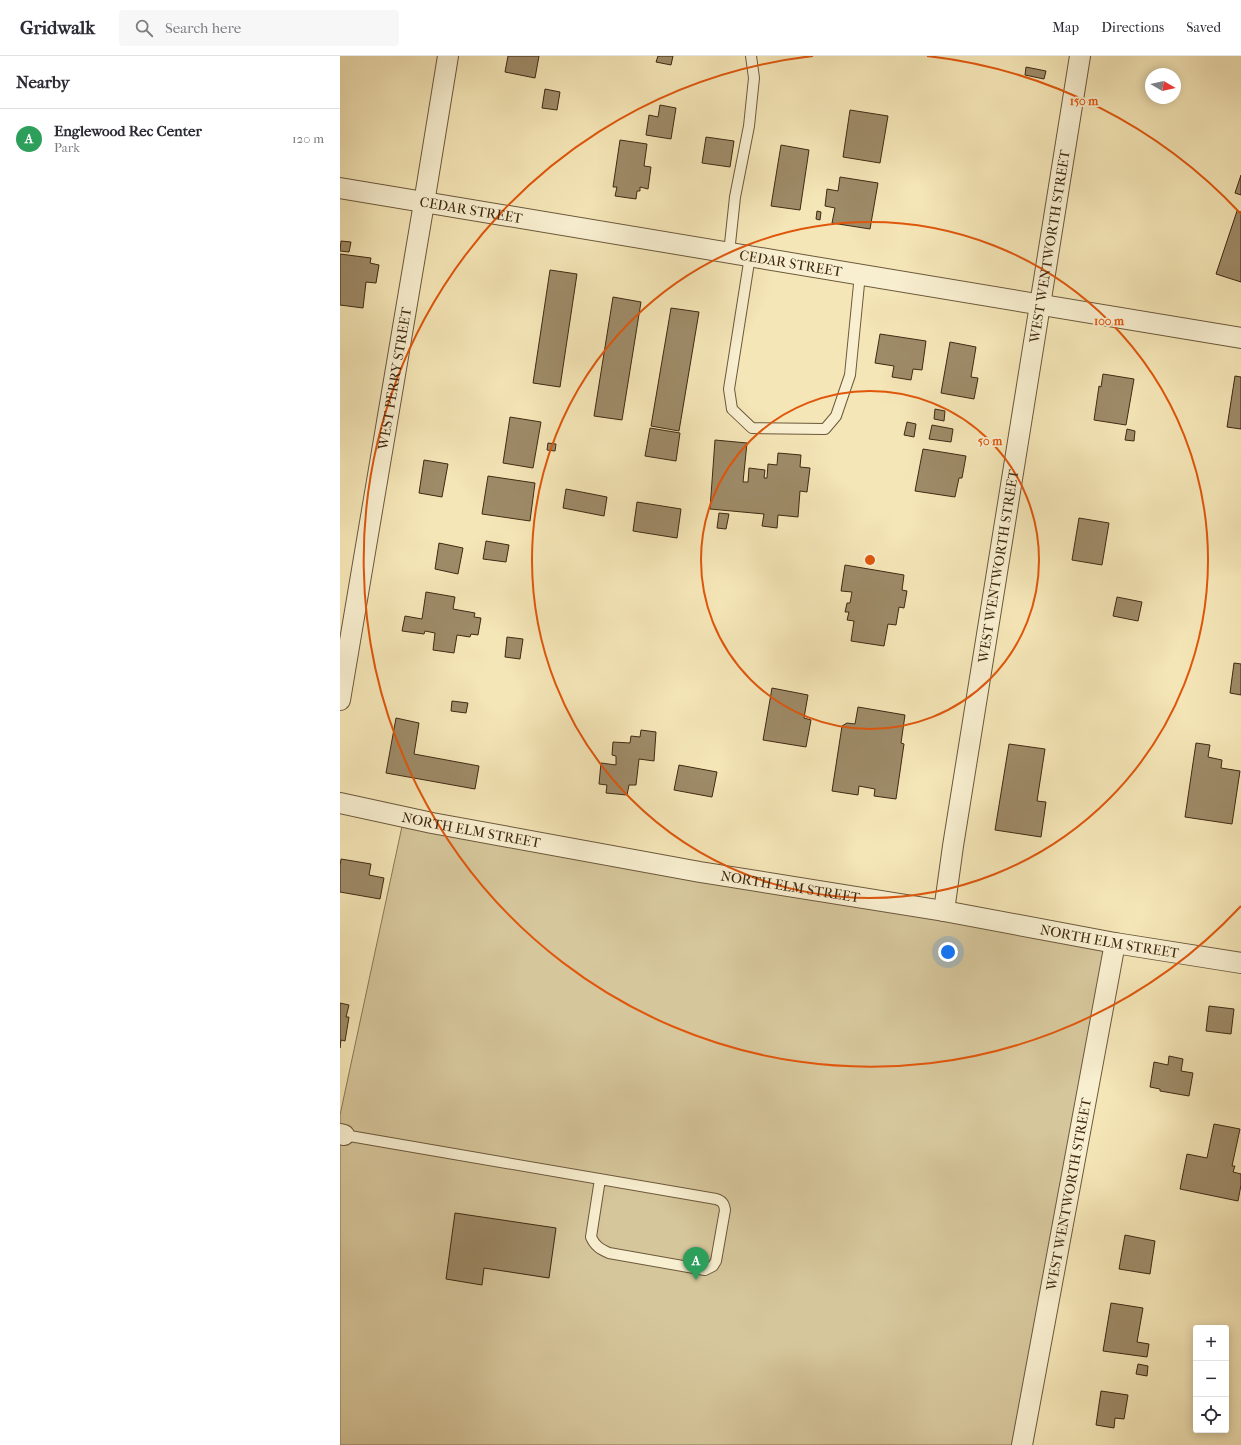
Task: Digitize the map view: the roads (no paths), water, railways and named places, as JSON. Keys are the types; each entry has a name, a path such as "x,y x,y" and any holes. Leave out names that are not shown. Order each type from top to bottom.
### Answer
{"street":[{"name":"WEST PERRY STREET","path":"340,700 448,56"},
{"name":"WEST WENTWORTH STREET","path":"944,911 1039,304 1080,56"},
{"name":"CEDAR STREET","path":"340,188 1241,338"},
{"name":"NORTH ELM STREET","path":"340,803 425,821 700,872 944,911 1115,944 1241,963"},
{"name":"WEST WENTWORTH STREET","path":"1022,1445 1115,944"}],"lane":[{"path":"729,253 735,197 749,126 754,78 752,56"},
{"path":"750,256 729,389 732,409 752,428 825,429 836,416 850,375 860,274"},
{"path":"342,1135 716,1198 721,1201 725,1210 716,1261 713,1266 705,1270 609,1253 600,1249 593,1243 591,1237 600,1179"}],"place":[{"name":"Englewood Rec Center","path":"696,1280"}]}
